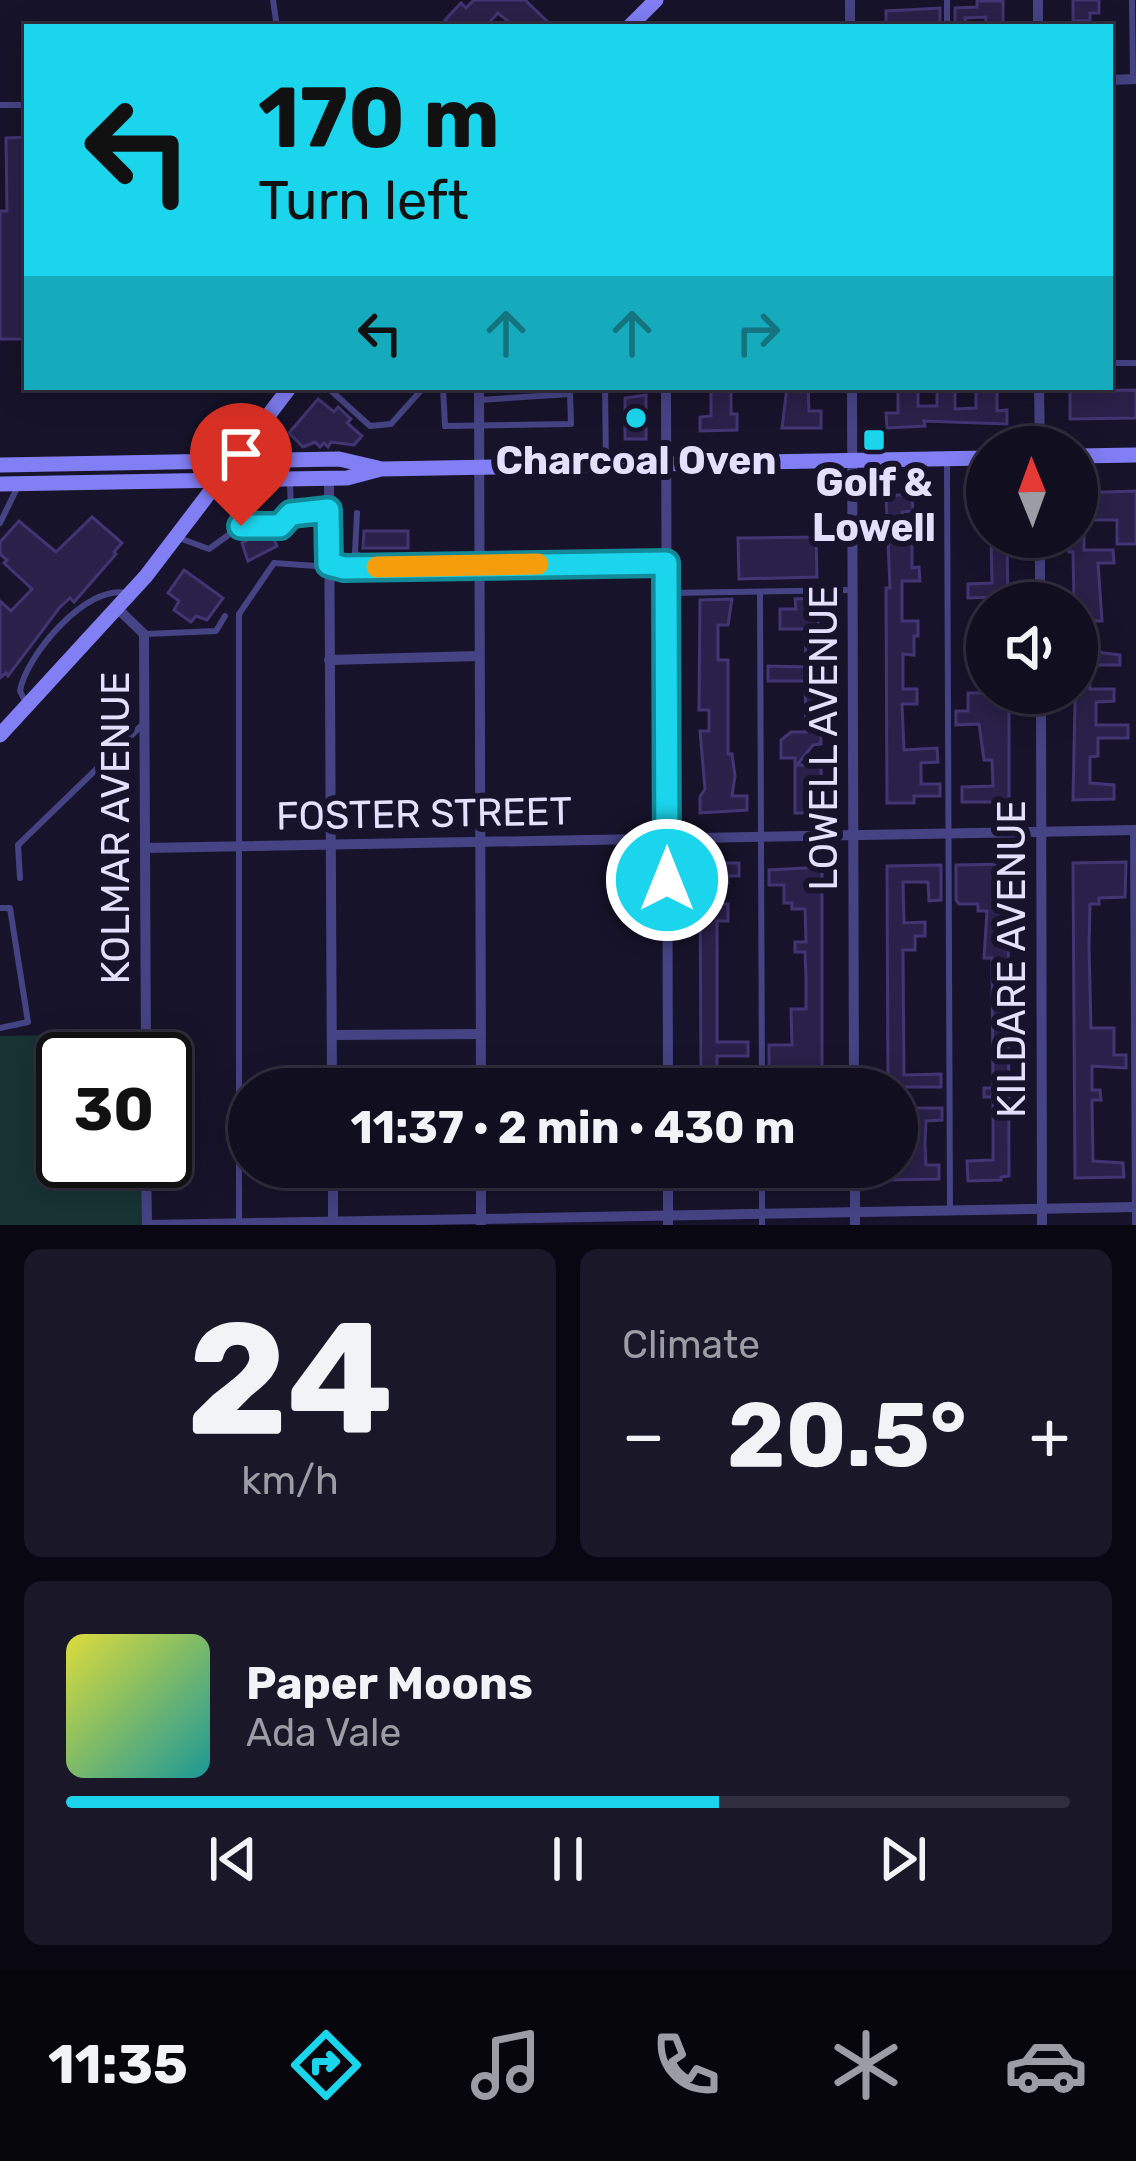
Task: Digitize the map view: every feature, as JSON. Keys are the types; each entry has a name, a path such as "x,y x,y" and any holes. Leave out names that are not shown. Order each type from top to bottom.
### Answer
{"main road":[{"path":"632,24 656,0"},
{"path":"0,735 130,594 288,390"},
{"path":"1098,456 1136,455"},
{"path":"0,484 346,478 381,469 966,458"},
{"path":"0,465 339,459 381,469"}],"street":[{"path":"666,390 668,1068"},
{"name":"LOWELL AVENUE","path":"852,390 854,1068"},
{"path":"1040,390 1040,426"},
{"path":"479,393 481,1068"},
{"path":"328,478 332,1068"},
{"name":"KOLMAR AVENUE","path":"117,608 144,634 146,1032"},
{"path":"329,660 479,656"},
{"name":"KILDARE AVENUE","path":"1041,714 1042,1225"},
{"name":"FOSTER STREET","path":"145,848 1135,830"},
{"path":"332,1035 481,1034"},
{"path":"146,1188 147,1225 762,1219 855,1210 1136,1207"},
{"path":"333,1188 333,1223"},
{"path":"481,1188 481,1221"},
{"path":"668,1188 668,1219"},
{"path":"855,1188 855,1225"}],"lane":[{"path":"1132,0 1134,80"},
{"path":"330,390 370,426 392,424 421,390"},
{"path":"443,390 445,426 572,424 570,394 479,393"},
{"path":"605,390 606,465"},
{"path":"947,458 950,1209"},
{"path":"290,478 291,514"},
{"path":"241,526 250,479"},
{"path":"0,524 20,483"},
{"path":"176,536 209,549 241,526 280,526 291,514 328,510"},
{"path":"357,513 356,554 363,558 416,556"},
{"path":"239,1224 239,614 274,563 344,568 666,563"},
{"path":"666,593 852,590"},
{"path":"28,705 20,691 22,679 65,623 107,591 130,594"},
{"path":"760,592 762,1068"},
{"path":"144,634 216,631 225,616"},
{"path":"20,878 18,845 144,722"},
{"path":"1135,830 1135,1225"},
{"path":"0,908 10,908 28,1022 0,1028"},
{"path":"762,1188 762,1219"}],"green space":[{"path":"36,1035 36,1188 142,1188 142,1225 0,1225 0,1036"}],"building":[{"path":"474,0 525,0 550,24 511,24 498,13 488,24 445,20 461,3 466,8"},
{"path":"1073,0 1099,0 1099,13 1090,13 1090,21 1073,21"},
{"path":"977,1 1003,1 1003,24 986,24 986,17 965,18 966,24 955,24 955,8 977,7"},
{"path":"940,8 940,22 886,24 886,11"},
{"path":"24,137 24,339 0,339 0,211 7,211 6,138"},
{"path":"711,390 731,390 737,430 700,431 700,417 711,416"},
{"path":"787,390 808,390 809,411 821,411 821,428 782,428"},
{"path":"898,390 918,390 918,406 937,406 937,390 955,390 955,409 976,408 976,390 997,390 997,411 1007,410 1007,424 924,421 925,426 887,428 886,413 898,413"},
{"path":"1136,390 1136,418 1070,419 1070,391"},
{"name":"Charcoal Oven","path":"646,395 646,439 625,439 625,398"},
{"path":"318,399 351,419 347,423 362,436 354,445 331,442 320,447 315,442 303,447 289,433"},
{"path":"1136,491 1136,544 1117,544 1117,520 1098,520 1098,492"},
{"path":"886,495 912,495 913,511 902,512 902,533 912,533 912,568 919,567 920,581 902,581 902,621 918,621 914,655 903,654 903,689 917,689 917,704 902,704 904,750 937,748 938,762 921,763 921,784 940,784 940,796 914,796 914,803 887,803 886,588 890,588"},
{"path":"92,517 122,543 116,554 74,602 70,598 60,607 8,676 0,678 0,601 11,611 32,589 4,563 0,542 19,521 56,552"},
{"path":"364,531 408,531 408,548 363,548"},
{"path":"271,533 277,546 248,561 242,543"},
{"path":"816,537 817,577 739,579 738,538"},
{"path":"1098,550 1113,550 1114,563 1098,563 1102,621 1098,621 1098,582 1074,582 1073,558 1098,558"},
{"path":"991,558 1007,558 1008,582 992,582"},
{"path":"184,570 223,598 207,620 196,616 191,622 174,610 179,601 168,593"},
{"path":"818,598 821,744 813,745 797,765 821,765 822,813 795,813 795,758 781,758 781,740 791,732 806,732 805,681 768,681 768,666 806,667 805,629 780,629 780,609 796,609 795,599"},
{"path":"732,599 728,625 718,625 718,660 728,660 732,796 747,796 747,810 700,813 705,789 700,731 709,731 709,710 699,710 700,600"},
{"path":"1098,652 1120,655 1120,665 1098,665"},
{"path":"1098,689 1114,689 1114,701 1098,702"},
{"path":"956,711 1009,714 1009,802 962,802 962,787 993,786 992,760 984,760 979,724 956,725"},
{"path":"1075,714 1096,714 1096,725 1128,725 1128,738 1098,738 1098,756 1090,757 1090,783 1114,785 1114,799 1073,800"},
{"path":"1126,862 1125,897 1099,898 1099,904 1090,904 1089,946 1091,1028 1114,1028 1114,1055 1126,1055 1126,1068 1092,1066 1092,1090 1100,1090 1101,1100 1092,1100 1093,1161 1123,1163 1124,1177 1075,1178 1073,863"},
{"path":"739,863 739,876 728,876 728,883 714,883 714,904 728,904 728,921 717,921 717,1042 748,1042 748,1056 717,1056 717,1068 701,1068 700,866"},
{"path":"1008,864 1009,1176 968,1181 967,1161 993,1160 993,1097 984,1097 984,1088 993,1088 992,958 984,958 987,911 956,900 956,865"},
{"path":"941,865 941,900 929,901 928,882 903,882 904,923 925,922 925,936 915,936 915,950 903,950 904,1068 888,1068 887,866"},
{"path":"822,867 822,1068 769,1068 769,1045 792,1045 791,1009 806,1009 805,952 795,952 795,942 806,942 805,909 784,903 784,885 769,885 769,870"},
{"path":"941,1074 941,1087 918,1087 918,1075"},
{"path":"918,1108 942,1108 942,1120 926,1121 925,1143 926,1165 939,1165 939,1179 918,1179"}],"slow traffic":[{"path":"377,567 538,564"}],"place":[{"name":"Charcoal Oven","path":"636,418"},
{"name":"Golf & Lowell","path":"874,440"}],"route":[{"path":"241,526 280,526 291,514 328,510 329,564 344,568 666,563 667,880"}]}
